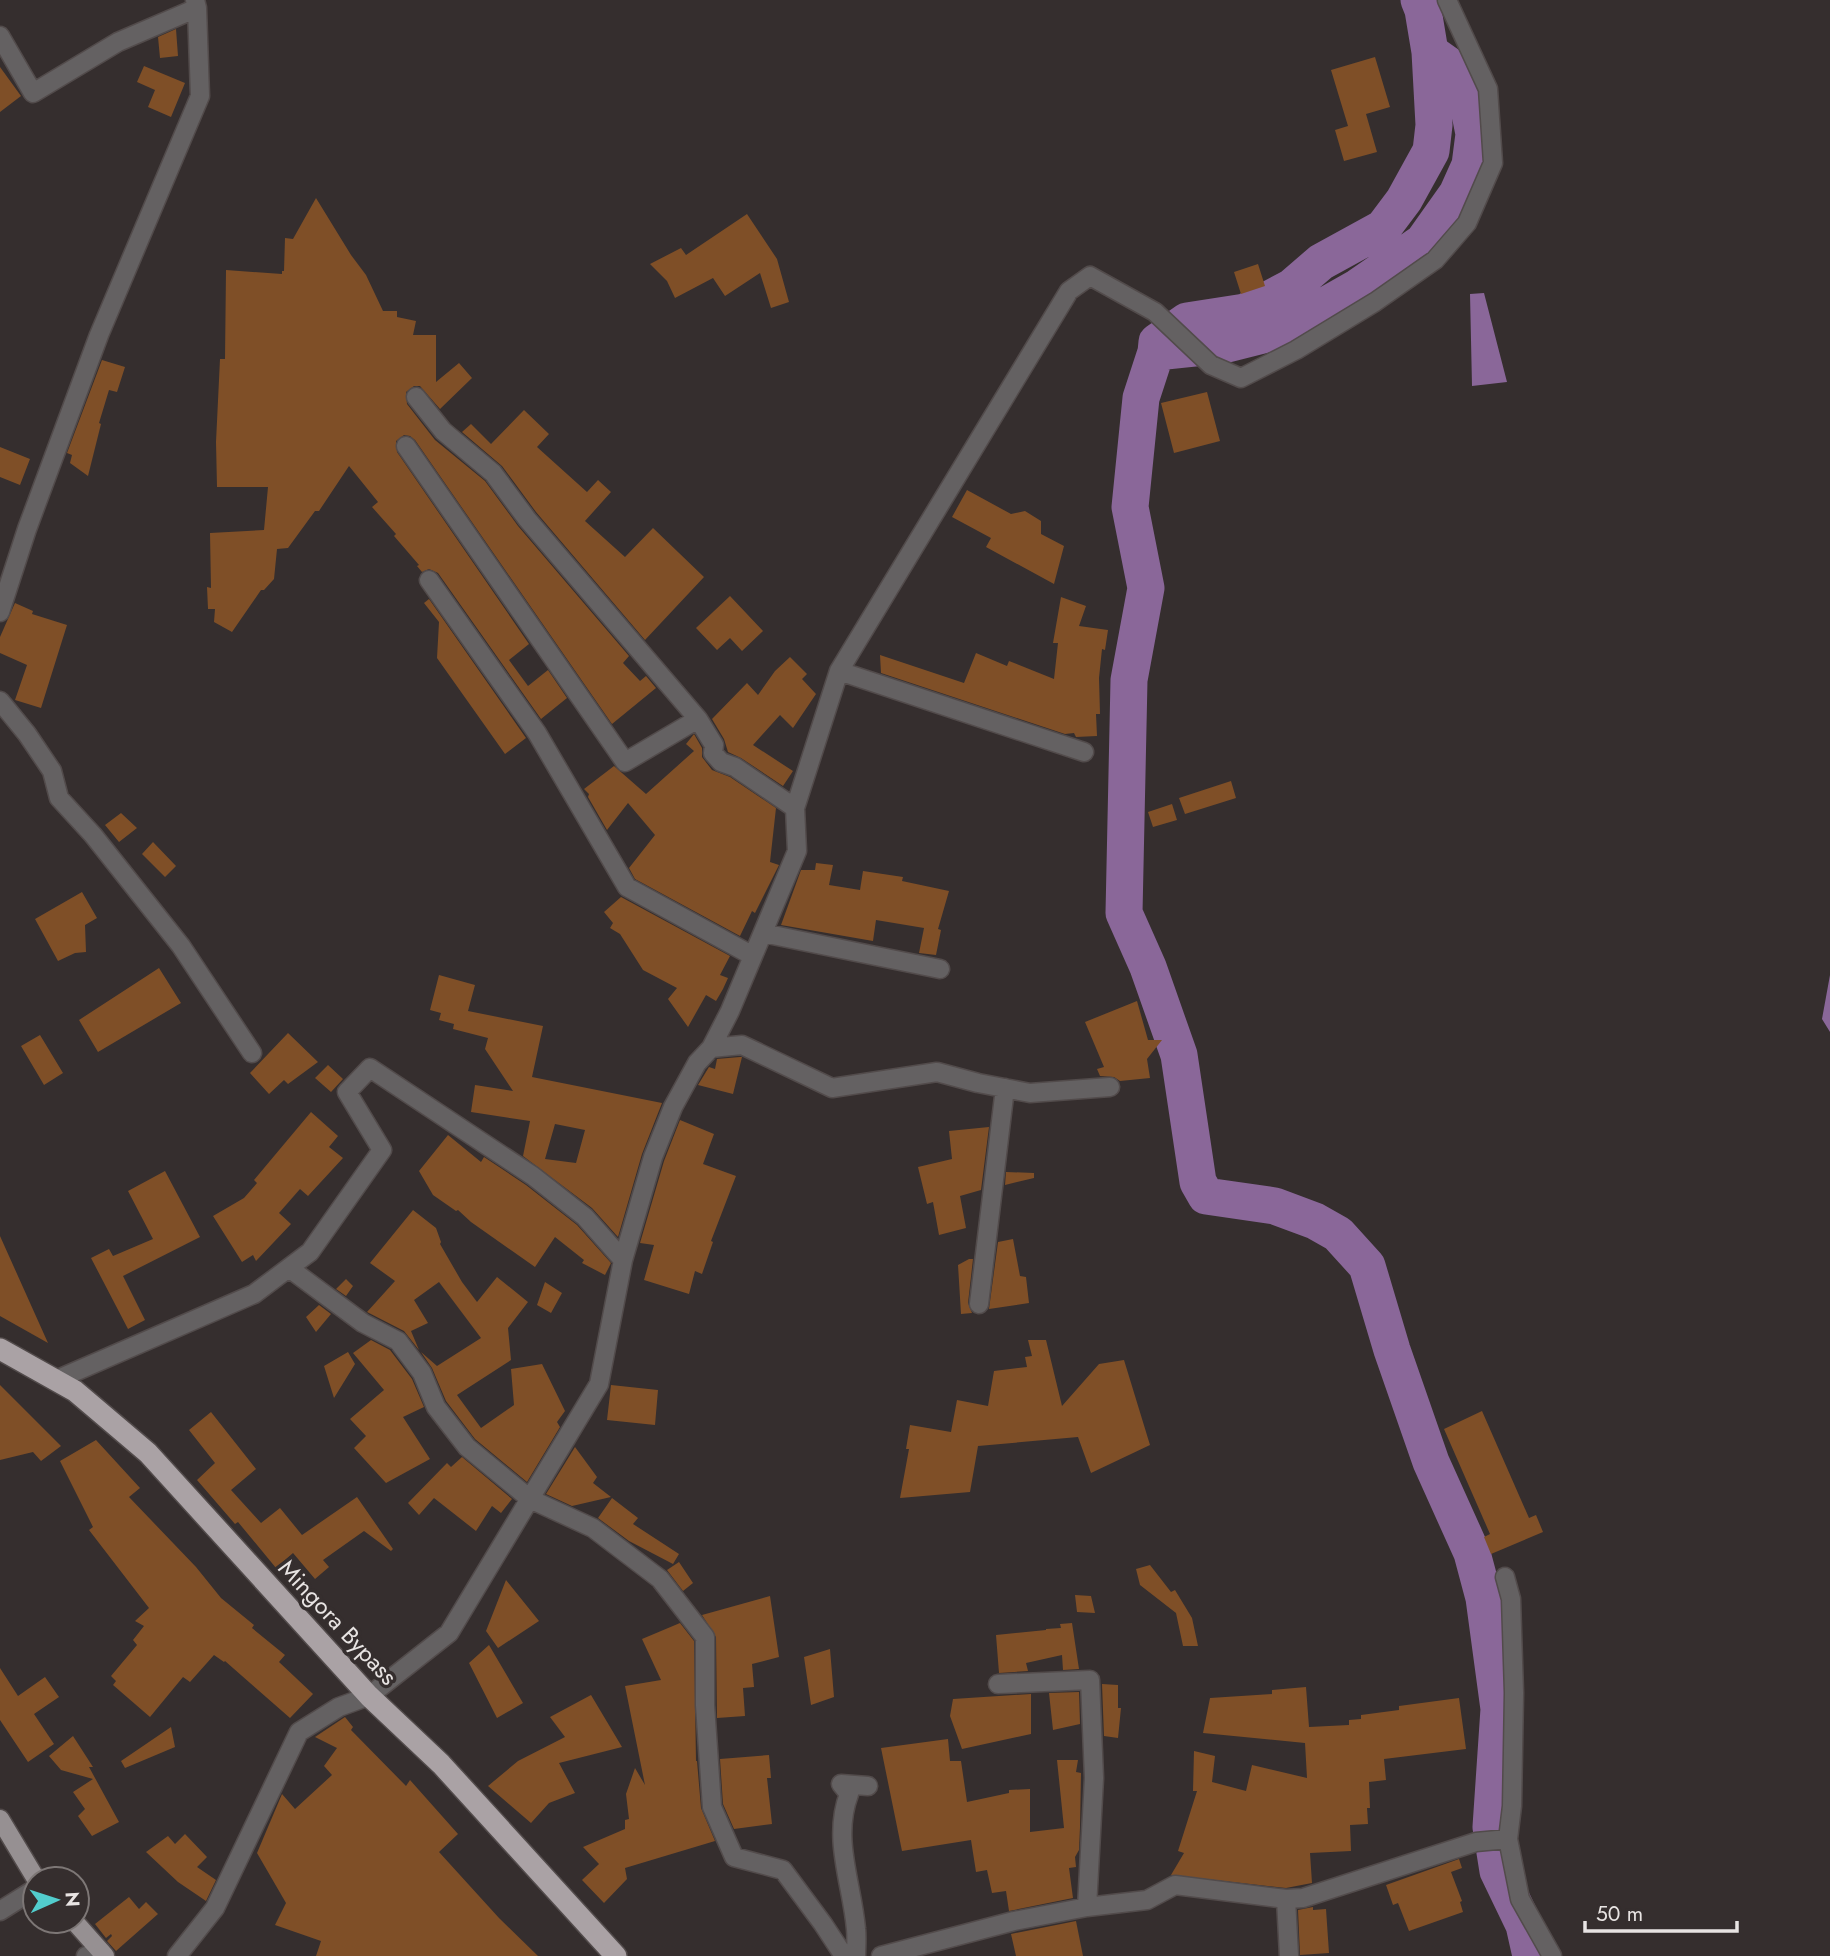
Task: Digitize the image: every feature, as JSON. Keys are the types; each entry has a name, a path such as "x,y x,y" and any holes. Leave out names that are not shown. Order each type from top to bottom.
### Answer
{"highway":[{"name":"Mingora Bypass","path":"0,1349 75,1391 148,1453 369,1696 441,1764 616,1956"}],"main road":[{"path":"0,1819 28,1865"},
{"path":"84,1935 97,1954"}],"street":[{"path":"177,1956 215,1908 299,1732 339,1707 369,1696 449,1633 599,1384 623,1260 653,1157 673,1107 697,1063 711,1048 730,1011 797,851 794,808 839,671 1069,291 1090,276 1155,312 1210,365 1241,378 1375,302 1435,260 1467,223 1493,163 1488,89 1451,3"},
{"path":"0,36 33,93 118,42 196,4 200,96 99,335 27,529 0,612"},
{"path":"416,397 443,431 493,473 527,519 698,719 715,745 712,753 721,762 735,767 794,808"},
{"path":"406,446 625,762 698,719"},
{"path":"429,580 537,733 627,887 753,956"},
{"path":"839,671 1084,752"},
{"path":"0,701 52,771 59,798 93,835 181,946 252,1053"},
{"path":"762,933 940,969"},
{"path":"711,1048 742,1045 832,1088 937,1072 1030,1093 1110,1087"},
{"path":"56,1380 254,1293 310,1252 382,1150 347,1092 370,1068 533,1177 585,1217 623,1260"},
{"path":"979,1304 1005,1088"},
{"path":"289,1268 363,1323 398,1341 422,1374 436,1407 467,1447 530,1499 593,1528 660,1579 705,1637 705,1705 712,1807 734,1857 783,1870 844,1956"},
{"path":"1505,1577 1511,1599 1514,1693 1512,1806 1508,1839 1520,1899 1552,1956"},
{"path":"998,1684 1090,1680 1094,1778 1087,1907"},
{"path":"856,1956 856,1930 842,1858 844,1806 849,1794 841,1784 868,1786"},
{"path":"881,1956 1014,1921 1087,1907 1147,1900 1175,1885 1286,1899 1303,1898 1476,1842 1508,1839"},
{"path":"0,1911 21,1898"},
{"path":"1286,1899 1289,1956"}],"shaded area":[{"path":"1484,293 1507,382 1472,386 1470,294"},
{"path":"1830,975 1830,1032 1822,1019"}],"building":[{"path":"176,29 178,56 160,58 158,37"},
{"path":"1375,57 1390,107 1366,114 1377,152 1344,161 1335,130 1348,126 1331,70"},
{"path":"144,66 185,83 171,117 148,107 155,90 137,82"},
{"path":"0,67 21,96 0,112"},
{"path":"316,198 366,275 383,311 397,311 397,317 416,321 413,335 436,335 436,382 459,363 472,378 440,409 420,386 414,386 406,392 407,404 435,440 485,481 518,526 629,656 623,663 640,681 646,676 656,688 612,724 410,436 404,435 396,441 397,452 529,644 509,660 528,686 548,670 567,698 541,719 438,573 429,569 422,572 394,536 396,534 372,507 378,502 349,466 319,511 315,511 288,548 277,549 274,579 261,590 232,632 214,622 215,609 208,609 207,587 211,588 210,533 264,530 268,487 217,487 216,442 220,359 225,359 226,270 282,274 285,238 293,239"},
{"path":"747,214 777,259 789,302 771,308 760,273 725,296 713,278 675,298 667,281 650,264 681,248 686,255"},
{"path":"1258,264 1265,286 1241,294 1234,272"},
{"path":"102,360 125,367 117,392 109,390 88,476 70,463 72,455 67,453"},
{"path":"1207,392 1220,441 1174,453 1161,403"},
{"path":"524,410 549,434 537,447 587,492 598,480 611,492 585,521 625,557 653,528 704,577 645,640 536,512 502,466 462,432 471,424 491,444"},
{"path":"0,447 30,459 20,485 0,477"},
{"path":"967,490 1011,514 1025,511 1041,521 1041,534 1064,546 1054,584 986,547 991,538 952,517"},
{"path":"730,596 763,631 742,651 730,638 717,650 696,628"},
{"path":"1061,597 1086,606 1079,626 1108,630 1105,650 1102,649 1099,678 1100,714 1096,714 1097,736 1076,737 1074,733 1065,734 881,673 880,655 964,683 976,653 1007,666 1009,661 1054,679 1058,643 1053,643"},
{"path":"429,599 526,738 505,754 437,658 439,622 424,603"},
{"path":"15,603 33,611 32,614 67,625 41,708 15,700 27,665 0,653 0,637"},
{"path":"790,657 807,674 802,679 816,694 793,728 780,715 753,745 793,771 783,786 728,752 712,719 747,683 758,695 775,671"},
{"path":"694,734 702,748 702,757 712,770 730,777 776,808 770,862 779,865 740,936 635,879 629,868 655,835 628,803 607,830 584,789 614,766 646,794 694,751 686,744"},
{"path":"1231,781 1236,798 1185,814 1179,798"},
{"path":"1172,804 1177,820 1153,827 1148,812"},
{"path":"121,813 137,828 119,842 105,825"},
{"path":"153,842 176,866 165,877 142,854"},
{"path":"816,863 833,865 829,885 860,890 863,871 903,877 902,881 949,891 938,929 941,930 936,955 919,953 924,928 876,920 873,941 781,925 801,870 815,870"},
{"path":"82,892 97,918 85,925 86,952 75,953 58,961 35,919"},
{"path":"621,897 730,956 720,975 728,978 716,1001 706,995 688,1027 668,999 677,988 643,970 620,934 610,928 613,923 604,912"},
{"path":"159,968 181,1003 98,1052 79,1020"},
{"path":"439,975 475,985 468,1011 543,1026 532,1077 662,1103 642,1154 618,1237 592,1208 523,1156 530,1121 471,1112 475,1085 513,1091 485,1049 488,1038 453,1029 454,1024 439,1020 441,1013 430,1010","holes":["555,1124 585,1130 576,1163 545,1159"]},
{"path":"1137,1001 1148,1040 1162,1040 1147,1059 1150,1078 1120,1081 1114,1077 1100,1076 1097,1069 1104,1067 1085,1022"},
{"path":"288,1033 318,1062 288,1084 284,1080 269,1094 250,1073"},
{"path":"40,1035 63,1073 44,1085 21,1046"},
{"path":"742,1057 733,1094 698,1085 709,1067 715,1069 717,1059"},
{"path":"328,1065 343,1079 331,1092 315,1078"},
{"path":"311,1112 338,1136 329,1147 343,1158 308,1196 300,1189 279,1213 291,1224 256,1261 253,1255 242,1262 213,1216 244,1198 257,1183 254,1180"},
{"path":"680,1120 714,1134 703,1164 736,1176 711,1241 713,1242 702,1274 695,1271 689,1294 644,1280 654,1245 640,1243 664,1161"},
{"path":"989,1127 981,1190 960,1196 966,1228 939,1235 933,1202 927,1204 918,1167 952,1159 949,1131"},
{"path":"448,1135 481,1162 484,1157 526,1185 577,1225 611,1263 605,1275 582,1263 584,1260 555,1237 535,1267 458,1210 433,1195 419,1171"},
{"path":"165,1171 200,1237 123,1276 145,1320 128,1329 91,1258 109,1249 113,1256 153,1239 128,1191"},
{"path":"1006,1172 1034,1173 1034,1178 1005,1185"},
{"path":"413,1210 436,1228 440,1244 477,1302 497,1277 528,1302 508,1328 511,1360 457,1395 481,1428 514,1405 511,1369 542,1364 565,1411 557,1422 560,1427 527,1482 475,1439 446,1401 432,1368 421,1352 437,1366 481,1338 439,1282 414,1300 428,1323 411,1331 419,1350 404,1331 367,1312 395,1281 370,1263"},
{"path":"0,1236 48,1343 0,1316"},
{"path":"1013,1239 1020,1276 1026,1277 1029,1303 989,1309 998,1242"},
{"path":"973,1259 968,1303 972,1313 961,1314 958,1265"},
{"path":"346,1279 353,1286 346,1296 336,1289"},
{"path":"545,1282 562,1293 551,1313 537,1305"},
{"path":"319,1305 331,1314 316,1332 306,1317"},
{"path":"371,1340 390,1350 412,1379 424,1407 403,1417 430,1459 386,1483 354,1448 366,1436 350,1419 384,1390 353,1353"},
{"path":"1028,1340 1046,1340 1062,1406 1099,1364 1124,1360 1150,1445 1091,1473 1078,1437 978,1446 970,1492 900,1498 909,1449 906,1449 910,1425 951,1432 957,1400 988,1406 994,1371 1027,1367 1025,1357 1032,1356"},
{"path":"348,1352 355,1364 334,1398 324,1366"},
{"path":"0,1385 61,1446 41,1461 33,1452 0,1460"},
{"path":"611,1385 658,1390 655,1425 607,1420"},
{"path":"1482,1411 1529,1518 1536,1515 1543,1532 1491,1554 1484,1537 1490,1534 1444,1429"},
{"path":"211,1412 256,1469 231,1490 261,1523 280,1508 302,1535 357,1497 393,1549 391,1551 364,1531 323,1560 329,1567 315,1579 293,1553 276,1568 238,1522 235,1524 197,1480 215,1463 189,1430"},
{"path":"96,1440 140,1488 129,1497 196,1567 221,1598 285,1655 279,1662 313,1694 290,1718 225,1661 214,1655 190,1682 183,1677 150,1717 113,1685 116,1681 111,1676 137,1645 133,1640 144,1626 135,1621 149,1608 89,1530 93,1527 60,1461"},
{"path":"575,1447 597,1477 593,1483 611,1497 572,1506 546,1494"},
{"path":"462,1457 512,1499 501,1513 492,1506 476,1531 434,1498 419,1515 408,1503 447,1463 451,1467"},
{"path":"612,1498 638,1518 633,1524 679,1554 673,1564 629,1541 598,1518"},
{"path":"679,1562 693,1583 683,1591 667,1570"},
{"path":"1150,1565 1171,1592 1175,1590 1192,1618 1198,1646 1183,1646 1176,1613 1140,1585 1136,1569"},
{"path":"506,1580 539,1621 498,1648 486,1631"},
{"path":"1075,1595 1091,1596 1095,1613 1077,1612"},
{"path":"770,1596 779,1657 752,1664 754,1687 743,1688 745,1716 717,1718 716,1637 702,1615"},
{"path":"680,1623 694,1641 696,1761 701,1808 715,1841 625,1868 627,1879 604,1903 582,1880 599,1864 583,1847 625,1829 625,1820 629,1819 626,1794 635,1768 645,1785 625,1686 661,1680 642,1639"},
{"path":"1072,1623 1079,1669 1063,1670 1062,1655 1026,1663 1028,1671 999,1673 996,1635 1061,1628 1060,1624"},
{"path":"489,1645 523,1703 497,1718 469,1663"},
{"path":"830,1649 834,1697 811,1705 804,1657"},
{"path":"0,1668 18,1696 45,1677 59,1697 34,1714 54,1744 28,1762 0,1720"},
{"path":"1102,1684 1118,1685 1118,1708 1121,1708 1118,1738 1104,1736"},
{"path":"1306,1687 1309,1727 1349,1725 1349,1720 1361,1719 1361,1715 1399,1710 1399,1706 1459,1698 1466,1749 1384,1759 1386,1780 1369,1782 1368,1824 1350,1825 1351,1851 1310,1853 1312,1883 1286,1888 1171,1875 1184,1853 1178,1851 1197,1791 1193,1791 1194,1751 1215,1756 1212,1782 1246,1791 1252,1765 1307,1778 1305,1743 1203,1733 1210,1698 1272,1694 1272,1690"},
{"path":"1079,1692 1080,1724 1053,1730 1049,1693"},
{"path":"1031,1694 1031,1734 962,1749 950,1716 953,1699"},
{"path":"591,1695 622,1747 559,1763 575,1793 549,1803 531,1823 488,1786 518,1761 565,1737 550,1717"},
{"path":"345,1717 353,1727 351,1730 406,1786 410,1780 458,1834 439,1852 538,1956 316,1956 321,1941 275,1925 286,1903 257,1853 282,1794 295,1809 332,1775 324,1766 337,1748 315,1737"},
{"path":"171,1727 175,1747 125,1768 121,1761"},
{"path":"73,1736 93,1767 89,1767 119,1822 92,1836 78,1816 85,1809 73,1792 93,1779 61,1770 49,1756"},
{"path":"948,1739 950,1761 961,1761 967,1802 1009,1793 1009,1790 1030,1789 1030,1832 1064,1828 1057,1760 1078,1760 1076,1772 1081,1773 1079,1850 1075,1857 1076,1867 1069,1868 1073,1898 1009,1911 1006,1891 992,1893 987,1870 976,1872 971,1840 902,1851 881,1748"},
{"path":"769,1755 771,1778 767,1778 772,1824 734,1829 723,1804 720,1759"},
{"path":"185,1834 207,1857 197,1867 216,1880 206,1901 178,1882 146,1852 168,1836 175,1844"},
{"path":"1459,1859 1462,1868 1451,1872 1462,1901 1463,1912 1409,1931 1398,1903 1393,1905 1386,1885"},
{"path":"129,1897 139,1909 146,1902 158,1914 116,1951 107,1941 111,1934 106,1938 95,1924"},
{"path":"1313,1907 1313,1910 1326,1909 1329,1953 1300,1955 1298,1910"},
{"path":"1076,1921 1083,1956 1016,1956 1011,1934"}],"waterway":[{"path":"1419,0 1430,52 1454,69 1466,93 1474,134 1470,165 1457,194 1423,242 1358,287 1282,330 1223,345 1156,352 1141,398 1130,507 1146,588 1129,680 1124,913 1148,967 1179,1055 1198,1182 1206,1196 1275,1206 1315,1221 1338,1234 1367,1266 1392,1350 1431,1462 1472,1553 1484,1598 1499,1709 1491,1827 1498,1871 1524,1925 1531,1956"},
{"path":"1156,352 1157,342 1187,321 1245,312 1292,287 1321,262 1383,228 1404,200 1431,151 1434,125 1430,52"}]}
